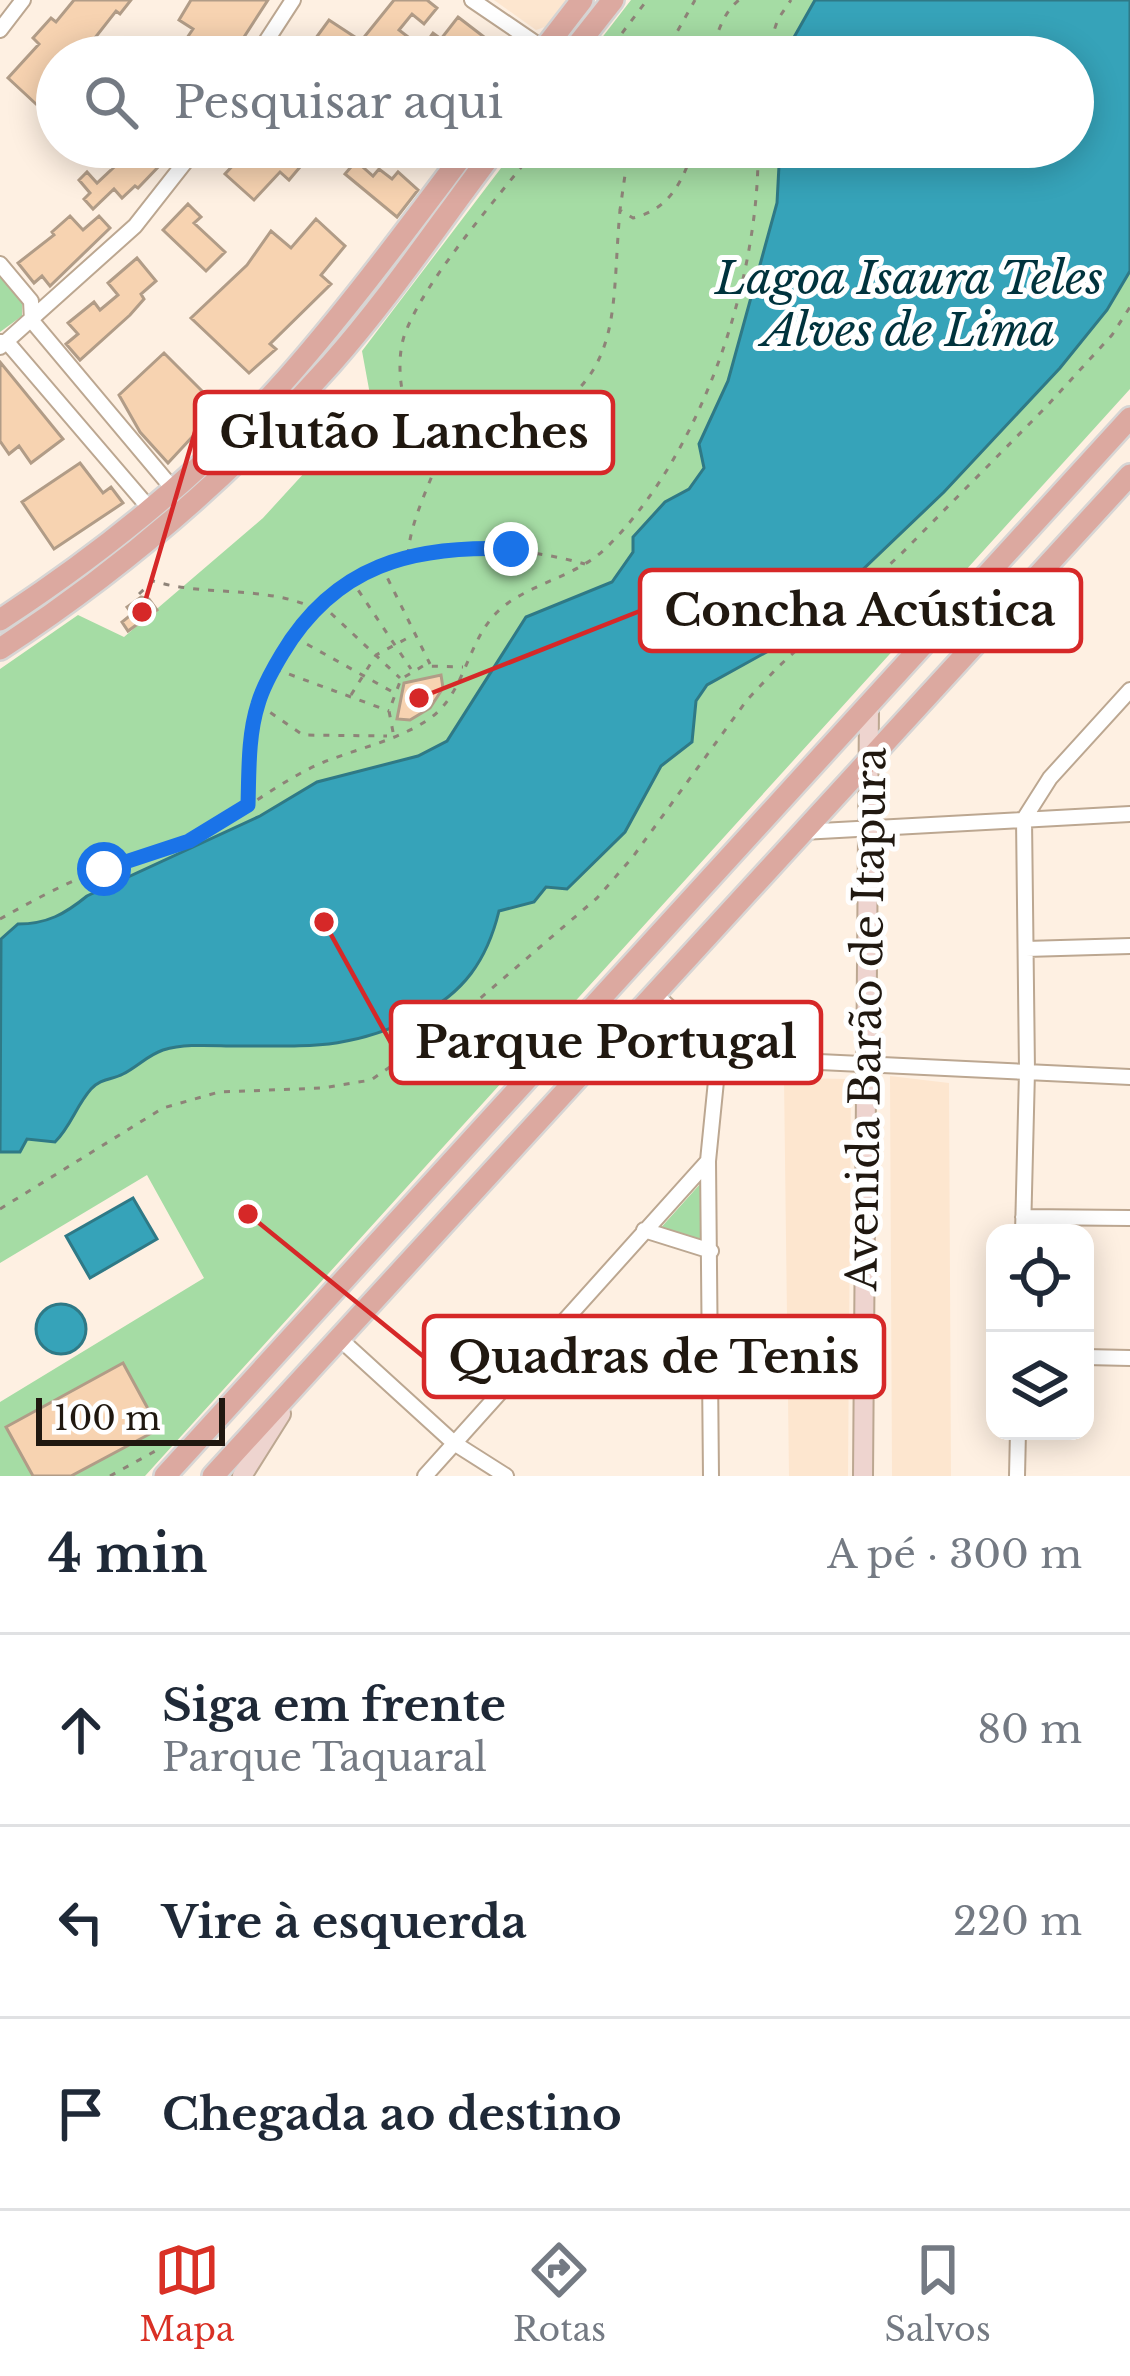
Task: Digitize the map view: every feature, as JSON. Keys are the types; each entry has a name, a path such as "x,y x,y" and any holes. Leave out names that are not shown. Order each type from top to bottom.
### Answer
{"main road":[{"path":"554,36 582,0"},
{"path":"585,36 613,0"},
{"path":"0,620 81,565 150,509 286,379 453,168"},
{"path":"0,649 121,563 250,450 349,342 481,168"},
{"path":"165,1476 1130,418"},
{"path":"213,1476 1130,476"},
{"name":"Avenida Barão de Itapura","path":"863,1476 872,828 869,707"},
{"name":"Avenida Barão de Itapura","path":"872,828 880,766 902,725"},
{"name":"Avenida Barão de Itapura","path":"870,1064 874,1476"},
{"path":"242,1476 310,1373"}],"street":[{"path":"0,30 23,0"},
{"path":"270,36 293,0"},
{"path":"472,0 519,36"},
{"path":"150,509 2,344 135,226 181,168"},
{"path":"0,264 31,301 32,320 173,489"},
{"path":"1023,1224 1027,1071 1024,819 1050,778 1130,690"},
{"path":"802,832 1130,814"},
{"path":"1026,949 1130,946"},
{"path":"657,996 719,1051 736,1058 1130,1077"},
{"path":"711,1476 708,1161 719,1051"},
{"path":"425,1476 708,1161"},
{"path":"1038,1224 1130,1218"},
{"path":"644,1230 711,1251"},
{"path":"555,1333 603,1365 637,1376 712,1377"},
{"path":"341,1340 454,1443 506,1476"},
{"path":"1094,1357 1130,1358"},
{"path":"1017,1476 1018,1440"}],"path":[{"path":"620,36 647,0"},
{"path":"675,36 695,0"},
{"path":"719,36 724,14 739,0"},
{"path":"772,36 791,0"},
{"path":"444,445 417,431 410,416 401,377 404,336 423,298 520,168"},
{"path":"408,557 409,533 444,445 451,440 485,443 506,436 567,404 589,375 605,345 616,303 626,168"},
{"path":"620,210 633,218 666,203 687,168"},
{"path":"0,919 87,876 189,841 317,765 434,715 458,684 474,644 502,607 587,564 626,526 682,442 713,371 757,218 758,168"},
{"path":"0,1209 163,1108 219,1092 323,1088 371,1080 441,1032 597,898 632,858 747,700 1030,424 1112,335 1130,308"},
{"path":"248,805 258,704 273,669 318,606 350,578 408,557 472,548 551,554 587,564"},
{"path":"381,564 430,665"},
{"path":"350,578 412,670"},
{"path":"139,594 153,581 205,593 273,595 318,606 401,679"},
{"path":"350,697 376,656 415,634"},
{"path":"293,636 393,692"},
{"path":"394,736 389,710 401,679 430,665 465,667"},
{"path":"273,669 389,710"},
{"path":"258,704 303,735 394,736"},
{"path":"110,1476 160,1449"}],"shaded area":[{"path":"494,0 574,0 556,23 536,30"},
{"path":"890,1076 949,1083 951,1476 892,1476"},
{"path":"784,1078 851,1079 848,1476 789,1476"}],"green space":[{"path":"631,0 1130,0 1130,389 145,1476 0,1476 0,1402 204,1278 147,1175 0,1263 0,669 78,615 124,637 263,518 371,400 362,351 501,168 1094,168 1094,36 603,36"},
{"path":"0,272 22,299 22,316 0,332"},
{"path":"701,1183 703,1243 657,1232"}],"water":[{"name":"Lagoa Isaura Teles Alves de Lima","path":"815,0 1130,0 1130,271 1107,310 1060,368 944,492 790,639 707,685 696,701 692,742 661,766 625,832 567,889 546,887 534,902 499,911 480,960 448,997 394,1027 350,1040 163,1050 95,1085 55,1142 27,1139 20,1152 0,1152 1,939 18,924 55,917 87,896 260,816 317,782 418,756 447,741 526,617 612,582 633,552 633,537 665,502 689,489 704,468 699,444 728,381 777,203 779,168 1094,168 1094,36 795,36"},
{"path":"133,1198 157,1239 90,1278 66,1236"},
{"path":"61,1304 78,1312 86,1329 78,1346 61,1354 44,1346 36,1329 44,1312"}],"building":[{"path":"74,0 131,0 96,36 33,38 51,18 56,22"},
{"path":"191,0 268,0 245,36 188,36 193,29 179,20"},
{"path":"394,0 427,0 437,8 424,24 412,14 399,30 407,36 365,36"},
{"path":"458,17 483,36 443,36"},
{"path":"329,20 353,36 317,36"},
{"path":"36,47 36,104 8,78"},
{"path":"113,168 157,168 138,188 122,198 114,189 93,209 84,199 90,193 79,180 87,172 97,183"},
{"path":"231,168 299,168 289,180 280,172 254,200 225,174"},
{"path":"350,168 364,168 373,176 379,169 392,179 398,172 418,190 397,217 345,174"},
{"path":"188,204 201,217 194,223 225,252 206,271 163,230"},
{"path":"70,216 83,230 99,216 110,228 50,286 42,276 34,283 18,263"},
{"path":"316,219 345,246 321,275 331,284 270,344 276,349 249,373 191,318 247,265 271,231 291,248"},
{"path":"137,258 156,281 141,294 144,299 130,315 80,360 66,344 78,334 68,323 94,302 100,310 118,295 108,283"},
{"path":"164,353 219,408 168,463 140,432 119,395"},
{"path":"0,362 63,439 31,463 19,446 9,454 0,441"},
{"path":"80,463 103,493 111,487 123,503 54,549 22,502"},
{"path":"141,597 157,610 128,631 122,622 132,614 127,607"},
{"path":"441,675 443,688 430,708 410,720 397,719 404,683"},
{"path":"123,1363 159,1429 71,1476 33,1476 6,1427"}],"place":[{"name":"Glutão Lanches","path":"142,612"},
{"name":"Concha Acústica","path":"419,698"},
{"name":"Parque Portugal","path":"324,922"},
{"name":"Quadras de Tenis","path":"248,1214"}],"route":[{"path":"104,869 189,841 248,805 258,704 273,669 316,608 350,578 381,564 432,551 511,549"}]}
